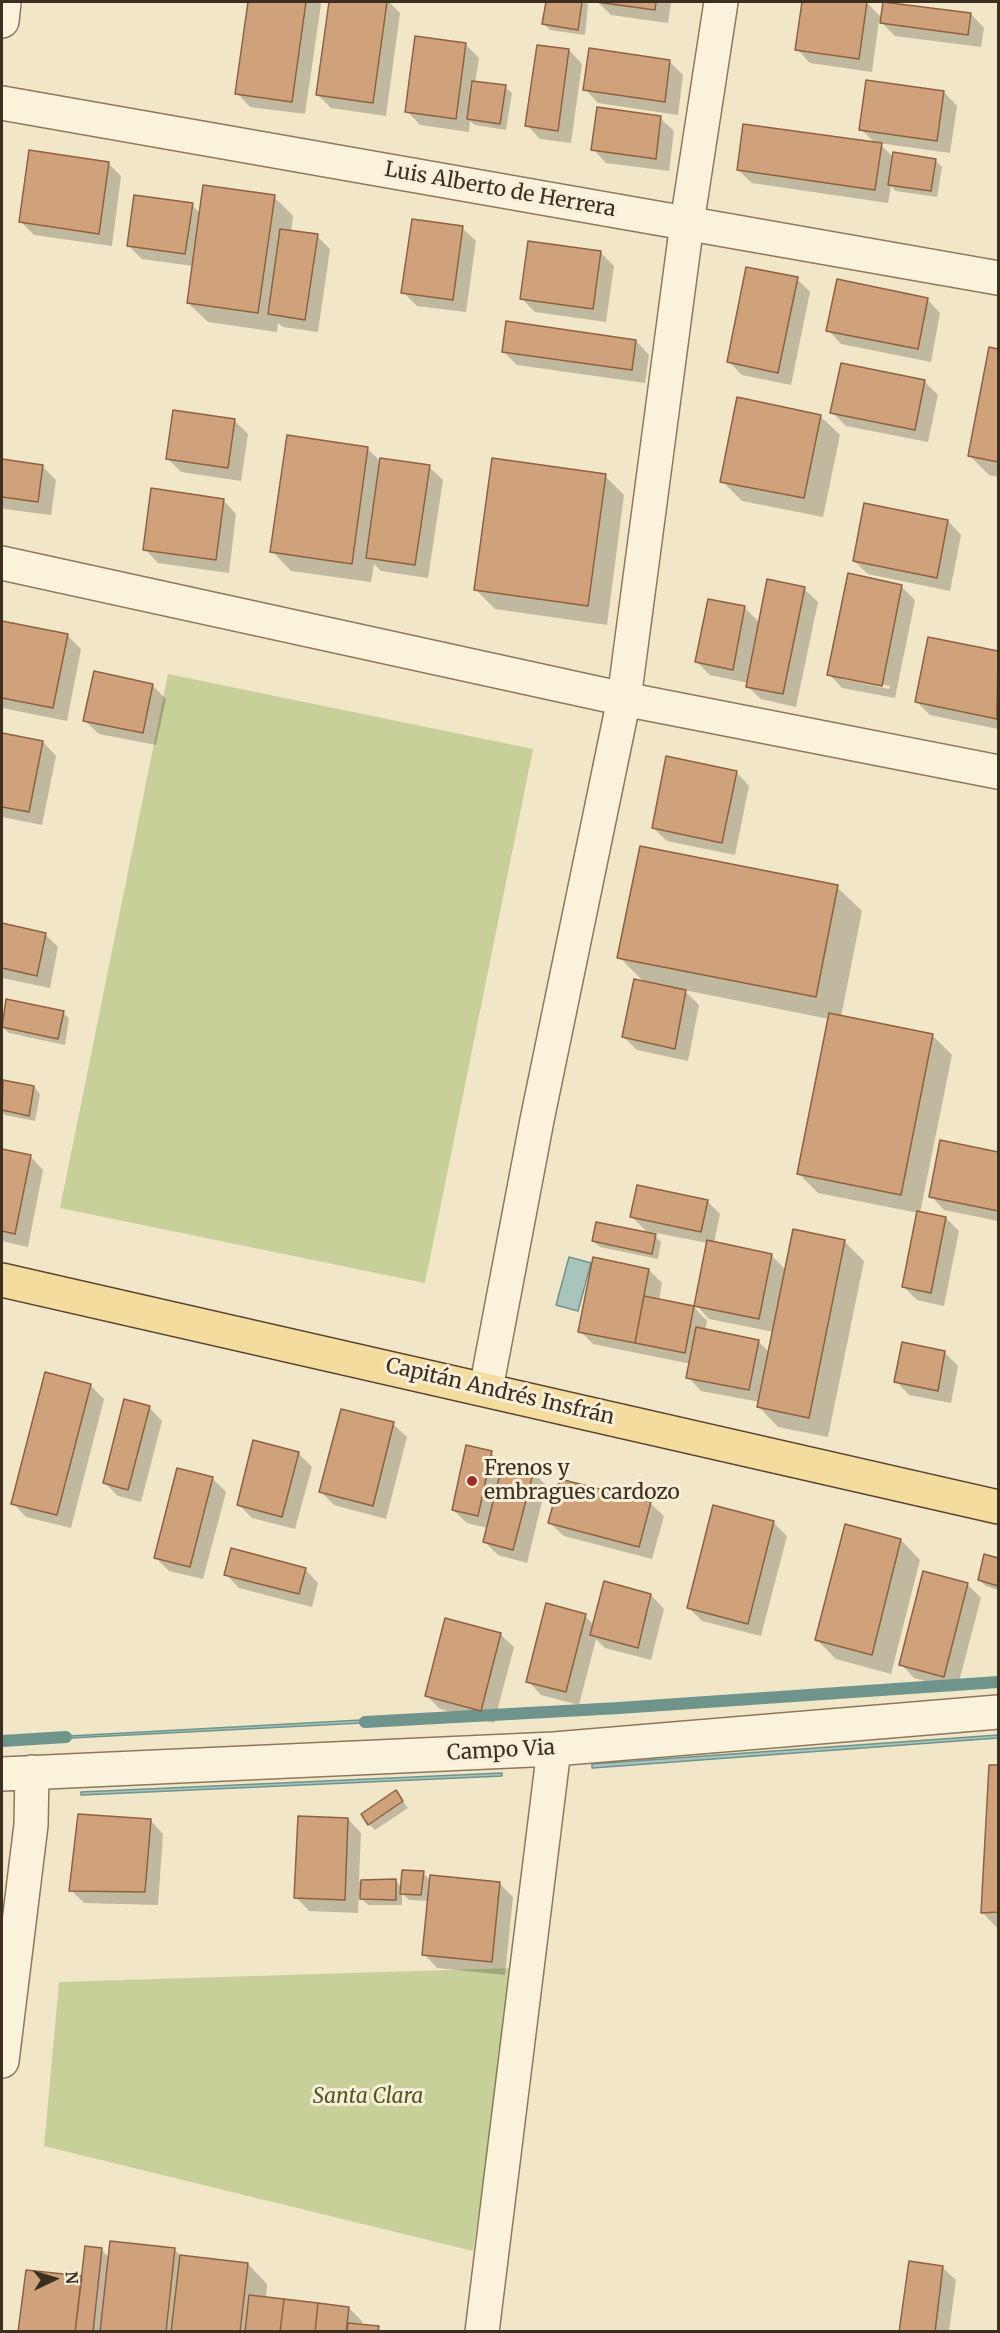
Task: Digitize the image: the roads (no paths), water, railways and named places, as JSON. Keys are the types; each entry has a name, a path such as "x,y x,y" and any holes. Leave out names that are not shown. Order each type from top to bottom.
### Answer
{"main road":[{"name":"Capitán Andrés Insfrán","path":"2,1280 999,1507"}],"street":[{"path":"2,21 4,2"},
{"path":"486,1389 537,1120 624,699 687,223 721,2"},
{"name":"Luis Alberto de Herrera","path":"2,103 999,278"},
{"path":"2,563 624,699 999,772"},
{"name":"Campo Via","path":"17,1773 554,1749 999,1712"},
{"path":"482,2331 554,1749"},
{"path":"2,2061 31,1825 17,1773"}],"water":[{"path":"569,1257 591,1263 578,1311 556,1305"},
{"path":"380,1719 381,1722 51,1739 51,1737"},
{"path":"998,1735 998,1738 592,1768 592,1764"},
{"path":"502,1773 502,1776 81,1795 81,1792"}],"waterway":[{"path":"365,1722 619,1708 998,1682"},
{"path":"2,1741 66,1737"}],"place":[{"name":"Frenos y embragues cardozo","path":"472,1481"}],"park label":[{"name":"Santa Clara","path":"368,2097"}]}
